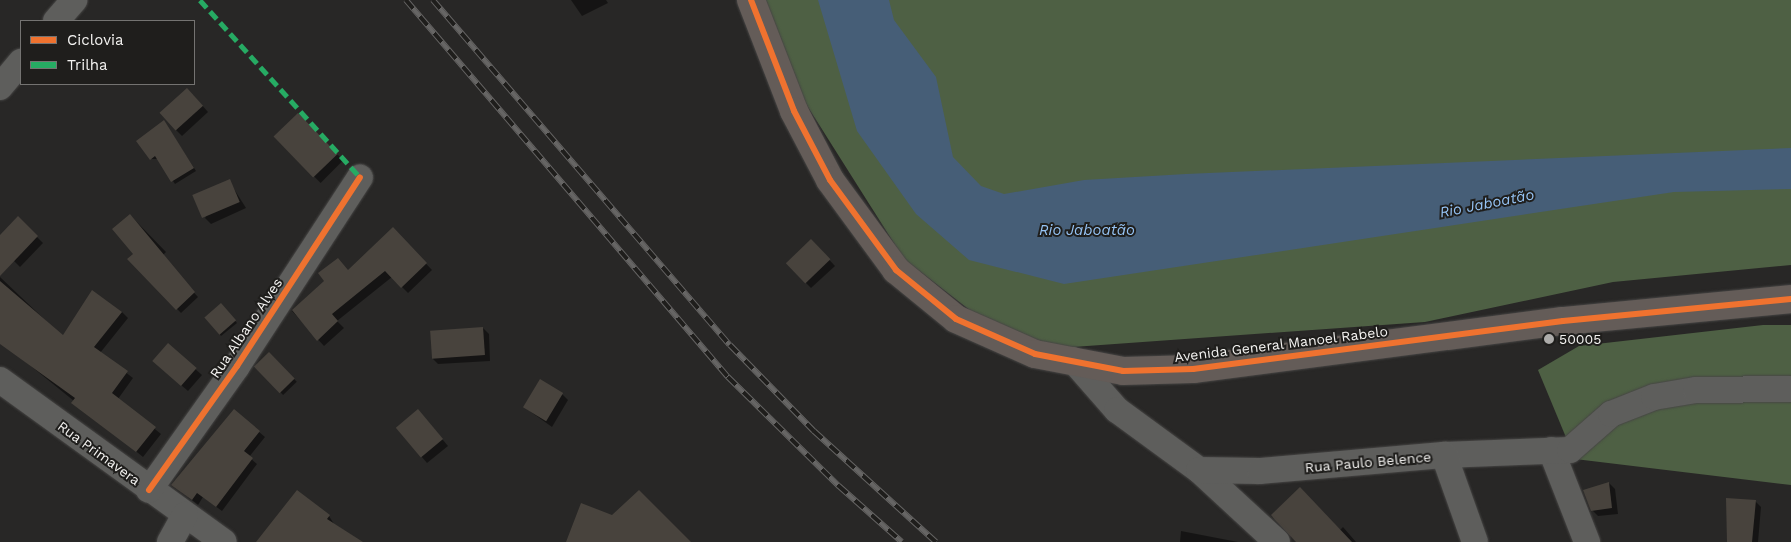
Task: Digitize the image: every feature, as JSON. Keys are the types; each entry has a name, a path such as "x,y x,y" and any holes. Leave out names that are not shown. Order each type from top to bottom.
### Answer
{"main road":[{"name":"Avenida General Manoel Rabelo","path":"751,0 794,111 830,180 896,270 956,319 985,334 1035,354 1122,371 1193,369 1563,320 1791,299"}],"street":[{"path":"57,20 74,0"},
{"path":"0,87 20,63"},
{"name":"Rua Albano Alves","path":"149,490 237,366 360,177"},
{"path":"1073,360 1117,410 1199,470 1277,542"},
{"name":"Rua Primavera","path":"0,380 149,490 224,542"},
{"path":"1444,455 1578,447 1611,414 1654,397 1696,390 1791,389"},
{"path":"1551,450 1586,542"},
{"name":"Rua Paulo Belence","path":"1199,470 1260,471 1444,455 1475,542"},
{"path":"170,542 185,516"}],"green space":[{"path":"764,0 1791,0 1791,265 1613,282 1425,322 1059,348 980,318 904,259 806,104"},
{"path":"1763,325 1791,325 1791,485 1575,459 1538,370 1579,346"}],"water":[{"name":"Rio Jaboatão","path":"818,0 889,0 894,20 936,77 953,157 981,186 1004,194 1084,180 1186,174 1791,148 1791,189 1674,192 1064,284 969,260 916,214 857,131"}],"building":[{"path":"187,88 203,106 176,131 160,113"},
{"path":"298,113 338,154 313,178 274,137"},
{"path":"164,120 194,168 171,182 155,156 150,160 136,141"},
{"path":"230,179 240,202 202,218 192,195"},
{"path":"130,214 195,292 176,310 127,259 133,254 112,229"},
{"path":"18,216 38,236 0,276 0,235"},
{"path":"393,227 427,263 401,288 385,271 332,314 338,321 317,341 292,310 324,281 318,273 338,258 348,270"},
{"path":"811,239 830,259 805,283 786,263"},
{"path":"0,281 63,335 92,290 122,312 94,347 128,371 112,393 156,427 136,452 71,403 75,398 0,344"},
{"path":"221,303 236,320 219,335 204,317"},
{"path":"483,327 485,355 432,359 430,331"},
{"path":"168,343 197,368 181,386 152,361"},
{"path":"269,352 295,379 280,393 254,367"},
{"path":"540,379 563,393 546,421 523,407"},
{"path":"234,409 260,431 244,451 253,458 216,507 197,493 192,500 171,485"},
{"path":"418,409 443,439 421,458 396,428"},
{"path":"1609,482 1612,508 1591,511 1583,490"},
{"path":"1300,487 1352,542 1296,542 1275,520 1271,515"},
{"path":"297,490 330,515 327,519 363,542 256,542"},
{"path":"639,490 691,542 566,542 581,503 612,515"},
{"path":"1726,498 1756,500 1752,542 1727,542"}],"railway":[{"path":"406,0 728,377 839,486 902,542"},
{"path":"433,0 730,345 814,431 936,542"}],"marked path":[{"path":"200,0 360,177"}],"cycle path":[{"path":"751,0 794,111 830,180 896,270 956,319 1035,354 1123,371 1193,369 1563,321 1791,299"},
{"path":"149,490 237,366 360,177"}],"place":[{"name":"50005","path":"1549,339"}]}
